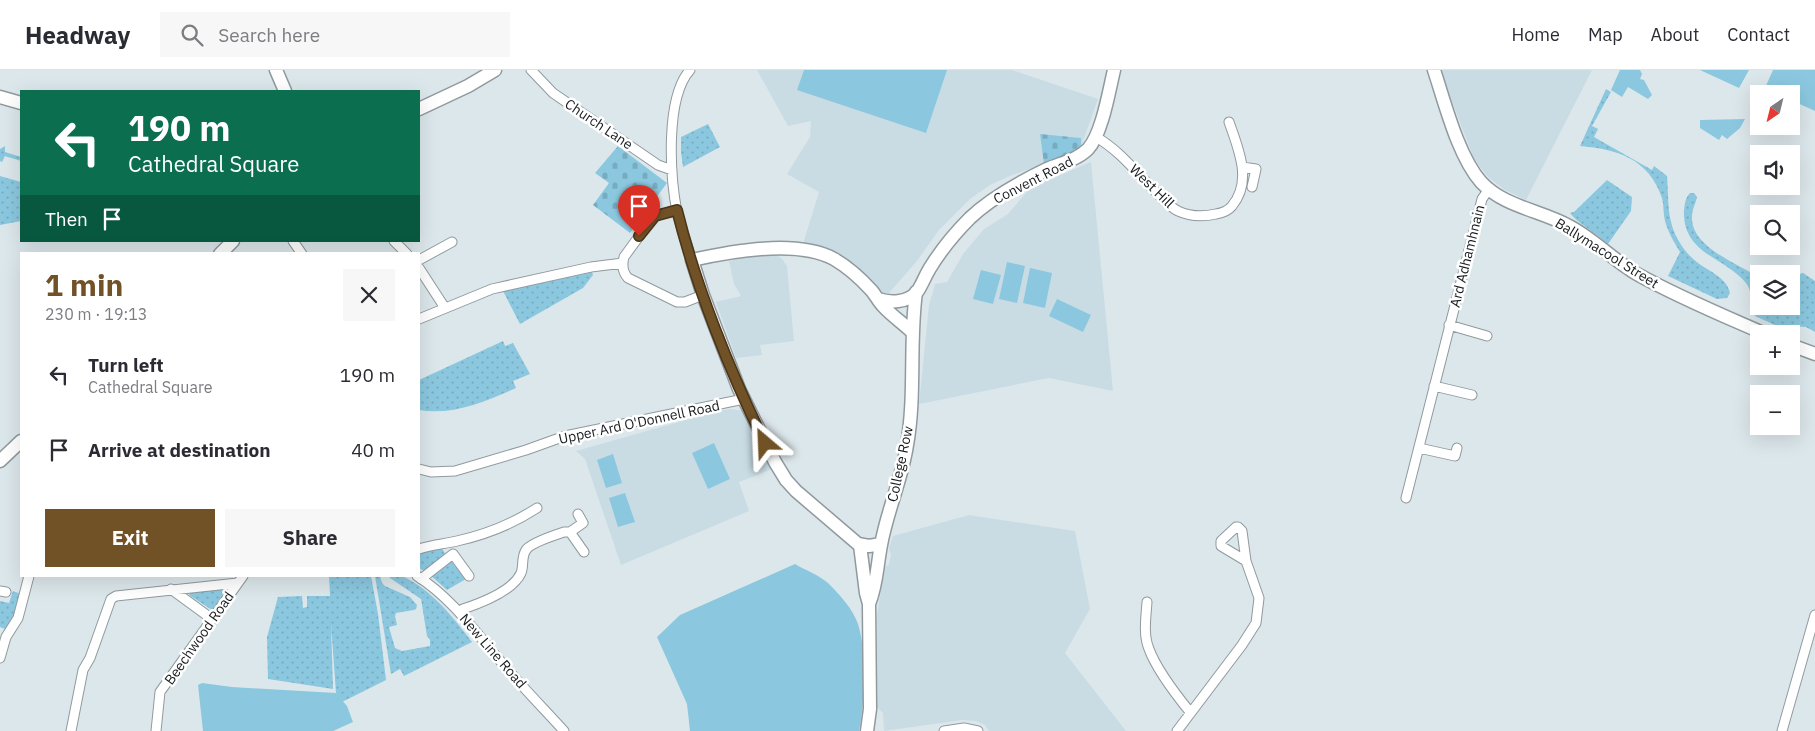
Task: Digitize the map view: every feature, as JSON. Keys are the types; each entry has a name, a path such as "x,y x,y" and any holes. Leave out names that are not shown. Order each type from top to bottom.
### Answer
{"street":[{"path":"276,70 285,90"},
{"path":"420,109 468,86 496,70"},
{"name":"Church Lane","path":"531,70 541,83 565,103 658,165 672,170"},
{"path":"690,70 679,86 675,108 672,170 677,210 703,295 744,399 786,480 860,545 881,544"},
{"name":"Convent Road","path":"916,292 949,241 984,206 1032,177 1078,157 1090,147 1096,137 1114,70"},
{"name":"Ballymacool Street","path":"1434,70 1468,163 1476,176 1489,189 1509,202 1558,220 1571,227 1635,272 1658,285 1750,327"},
{"path":"0,97 20,103"},
{"name":"West Hill","path":"1096,137 1113,148 1173,207 1190,216 1203,217 1230,209 1238,199 1242,187 1242,167 1229,122"},
{"name":"West Hill","path":"1242,167 1256,169 1252,187"},
{"name":"Ard Adhamhnain","path":"1406,498 1482,199 1489,189"},
{"path":"677,210 655,216 651,220 632,246 623,263 624,274 628,278 677,302 686,302 703,295"},
{"path":"222,252 232,242"},
{"path":"420,259 452,242"},
{"path":"395,243 405,252"},
{"path":"692,260 753,249 800,250 821,253 836,260 848,269 870,290 883,306 912,332"},
{"path":"420,319 484,292 591,267 623,263"},
{"path":"420,270 445,308"},
{"path":"878,299 895,302 916,292"},
{"name":"College Row","path":"869,604 876,581 881,544 907,444 912,385 912,332 916,292"},
{"name":"Ard Adhamhnain","path":"1450,325 1487,336"},
{"path":"1800,348 1815,354"},
{"path":"1434,386 1472,395"},
{"name":"Upper Ard O'Donnell Road","path":"420,469 431,472 455,471 502,458 564,436 744,399"},
{"path":"0,461 20,442"},
{"path":"1419,448 1455,456 1457,448"},
{"path":"420,549 457,541 485,532 524,516 537,508"},
{"path":"460,612 493,597 515,581 522,570 524,555 529,547 564,532 570,532 583,523 578,514"},
{"path":"570,532 584,552"},
{"name":"College Row","path":"860,545 869,604 870,709 867,731"},
{"path":"419,578 453,554 469,576"},
{"path":"1177,731 1242,645 1256,623 1259,598 1246,562"},
{"path":"0,658 3,636 18,618 29,577"},
{"name":"New Line Road","path":"419,578 439,592 460,612 510,673 564,731"},
{"path":"71,731 83,670 90,658 111,599 116,596 240,580"},
{"name":"Beechwood Road","path":"156,731 160,692 240,580"},
{"path":"171,589 212,619"},
{"path":"1147,602 1146,624 1149,650 1190,712"},
{"path":"1782,731 1815,615"},
{"path":"944,731 964,728 978,731"}],"shaded area":[{"path":"757,70 1012,70 1098,99 1081,147 1078,150 1012,175 990,185 970,199 939,230 917,261 889,293 881,293 802,247 819,192 787,174 810,137 811,121 788,126"},
{"path":"1440,70 1592,70 1526,200 1505,190 1488,177 1474,159"},
{"path":"1091,162 1113,391 1049,378 919,404 929,305 935,284 947,282 963,254 984,229 1008,214 1030,188"},
{"path":"765,253 778,256 787,266 794,341 760,345 762,355 736,358 716,302 741,296 734,284 729,261"},
{"path":"730,409 744,411 772,469 739,482 749,511 621,565 585,459 576,451"},
{"path":"969,515 1075,531 1090,609 1065,653 1126,731 989,731 985,725 976,721 962,720 884,731 883,713 877,707 877,615 885,567 889,565 891,555 889,548 893,536"}],"green space":[{"path":"804,70 947,70 926,133 797,90"},
{"path":"1620,70 1640,70 1642,74 1640,79 1644,80 1652,95 1648,99 1628,87 1622,97 1611,90"},
{"path":"1700,70 1749,70 1739,88"},
{"path":"1773,70 1815,70 1815,111 1800,104 1800,85 1766,85"},
{"path":"1606,89 1611,92 1592,126 1598,129 1594,137 1652,170 1654,166 1667,176 1670,218 1676,235 1690,256 1725,283 1730,293 1727,298 1717,299 1668,276 1680,252 1666,225 1662,198 1649,174 1630,158 1619,153 1580,146"},
{"path":"1745,119 1740,128 1727,139 1722,135 1719,140 1700,128 1700,120"},
{"path":"708,124 720,147 683,167 681,137"},
{"path":"1040,134 1081,138 1081,144 1078,150 1044,164"},
{"path":"5,146 5,152 20,157 20,161 5,156 2,162 0,161 0,149"},
{"path":"618,146 667,183 630,233 593,205 609,183 595,173"},
{"path":"0,176 20,182 20,221 0,225"},
{"path":"1607,180 1632,197 1631,211 1608,244 1577,221 1570,213 1574,212"},
{"path":"1690,193 1694,193 1697,197 1692,216 1693,227 1698,236 1716,252 1750,272 1750,291 1746,283 1737,274 1697,246 1690,236 1685,225 1684,210 1686,199"},
{"path":"1007,262 1025,266 1017,303 999,299"},
{"path":"1030,268 1052,273 1045,308 1023,303"},
{"path":"591,270 593,275 583,288 520,324 502,289"},
{"path":"981,270 1001,275 993,304 973,299"},
{"path":"1803,273 1815,281 1815,332 1800,325 1775,325 1755,316 1800,315 1800,274"},
{"path":"1057,299 1091,315 1083,332 1049,316"},
{"path":"503,341 505,346 513,343 530,374 513,381 516,388 493,398 469,406 444,411 420,410 420,380"},
{"path":"714,443 730,479 708,489 692,453"},
{"path":"613,454 622,483 606,488 597,460"},
{"path":"625,493 635,522 618,527 609,498"},
{"path":"441,547 446,555 424,571 420,569 420,554"},
{"path":"449,559 466,579 447,590 430,575"},
{"path":"795,564 828,583 856,618 861,636 864,663 863,706 859,731 690,731 687,704 657,637 680,615"},
{"path":"329,577 371,577 386,680 342,702 336,693 331,624 333,689 268,679 267,637 278,597 302,596 303,608 307,607 307,596 330,596"},
{"path":"375,577 380,577 385,586 410,597 417,605 414,610 396,613 397,625 389,627 395,648 402,651 430,646 430,640 427,636 421,599 390,577 404,577 433,597 450,614 472,642 404,676 400,669 391,674"},
{"path":"225,589 227,592 215,609 212,610 189,595 190,592"},
{"path":"13,591 21,594 13,617 5,629 0,627 0,601 9,603"},
{"path":"202,683 232,687 336,693 347,706 353,722 333,731 203,731 198,685"}],"route":[{"path":"639,236 655,216 677,210 703,295 739,389 765,443"}]}
